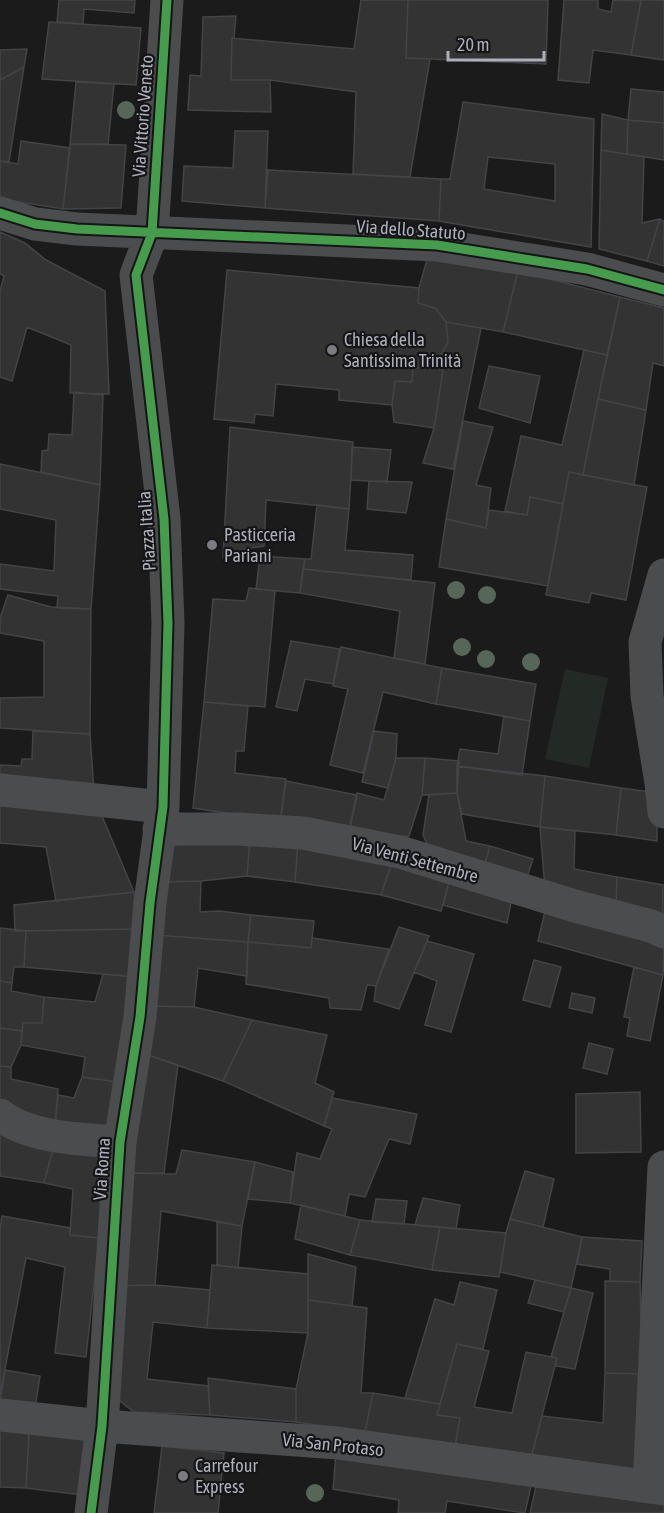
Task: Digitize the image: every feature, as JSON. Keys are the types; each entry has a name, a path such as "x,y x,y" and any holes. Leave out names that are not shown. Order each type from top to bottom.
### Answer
{"street":[{"name":"Via Vittorio Veneto","path":"152,233 167,0"},
{"name":"Via dello Statuto","path":"0,213 35,224 77,229 437,245 587,269 664,290"},
{"name":"Piazza Italia","path":"152,233 136,275 164,519 168,623 161,818"},
{"path":"664,574 645,642 647,696 662,783 664,812"},
{"name":"Via Venti Settembre","path":"0,790 238,829 303,833 400,852 575,906 651,926 664,932"},
{"name":"Via Roma","path":"91,1513 102,1426 120,1142 140,1017 161,818"},
{"path":"0,1116 7,1121 53,1136 120,1142"},
{"path":"656,1488 664,1167"},
{"name":"Via San Protaso","path":"0,1415 102,1426 338,1443 656,1488"}],"shaded area":[{"path":"565,669 608,678 589,768 545,759"}],"building":[{"path":"59,0 135,0 134,13 84,9 83,24 57,22"},
{"path":"361,0 408,0 406,58 430,59 410,177 353,174 356,92 270,80 231,80 232,38 354,49"},
{"path":"408,0 548,0 546,64 406,58"},
{"path":"564,0 598,0 598,9 611,12 613,0 641,1 631,55 593,50 589,83 558,80"},
{"path":"641,0 664,0 664,60 631,55"},
{"path":"236,16 234,38 232,38 231,80 270,80 271,112 188,110 190,75 201,76 203,17"},
{"path":"49,22 141,28 136,85 42,79"},
{"path":"27,49 24,67 0,80 0,50"},
{"path":"24,67 9,162 0,161 0,80"},
{"path":"76,82 114,84 108,144 70,144"},
{"path":"631,89 664,92 664,123 628,120"},
{"path":"463,102 594,119 591,247 439,221 441,179 450,179","holes":["488,157 555,164 555,201 484,189"]},
{"path":"602,114 628,120 627,154 601,150"},
{"path":"628,120 664,123 664,160 627,154"},
{"path":"235,131 268,131 265,208 182,201 184,166 233,168"},
{"path":"21,141 70,148 63,209 0,199 0,161 18,164"},
{"path":"70,144 126,145 121,208 63,209"},
{"path":"601,150 644,157 642,223 660,219 647,261 599,249"},
{"path":"268,170 441,179 439,221 265,208"},
{"path":"660,219 664,221 664,266 647,261"},
{"path":"0,232 25,243 46,260 105,291 109,394 70,393 71,345 27,327 12,381 0,377 0,291 4,276 0,274"},
{"path":"428,256 518,271 503,332 446,322 435,308 418,303 419,288"},
{"name":"Chiesa della Santissima Trinità","path":"227,270 419,288 418,303 435,308 446,322 448,342 439,358 428,365 413,369 412,382 395,381 392,405 339,400 339,390 276,384 273,416 255,414 254,423 214,419"},
{"path":"518,271 620,297 607,355 503,332"},
{"path":"620,297 664,308 664,366 653,363 646,410 598,399"},
{"path":"446,322 481,328 453,469 423,463 434,428 443,370 428,365 439,358 448,342"},
{"path":"584,350 607,355 583,475 569,472 563,504 530,497 527,515 505,511 521,436 562,445"},
{"path":"428,365 443,370 434,428 394,422 392,405 395,381 412,382 413,369"},
{"path":"489,366 540,376 530,423 479,408"},
{"path":"74,392 103,395 100,485 41,472 42,451 48,450 49,434 72,435"},
{"path":"598,399 646,410 634,485 583,475"},
{"path":"463,421 493,427 476,485 491,488 486,528 446,519"},
{"path":"230,427 353,442 349,509 266,500 264,546 244,549 242,559 223,558"},
{"path":"352,447 391,450 387,482 351,480"},
{"path":"0,464 100,485 91,609 57,608 58,596 0,589 0,564 54,571 56,520 0,509"},
{"path":"569,472 647,487 626,600 591,593 589,603 546,595"},
{"path":"369,481 412,482 406,513 367,509"},
{"path":"530,497 563,504 548,586 439,567 446,519 486,528 489,510 527,515"},
{"path":"317,505 349,509 345,550 413,555 411,580 303,569 305,559 311,559"},
{"path":"260,556 305,559 300,593 256,589"},
{"path":"303,569 435,583 425,664 394,658 400,611 300,593"},
{"path":"249,588 275,591 265,707 204,702 213,599 246,601"},
{"path":"8,595 51,607 91,609 90,734 0,728 0,698 44,697 44,641 0,633 0,618"},
{"path":"291,641 340,649 333,684 305,679 297,711 276,707"},
{"path":"341,647 442,668 436,704 383,692 363,773 330,765 348,689 333,686"},
{"path":"442,668 536,684 530,721 436,704"},
{"path":"204,702 248,706 244,751 236,751 235,773 286,779 280,821 193,808"},
{"path":"504,716 530,721 522,775 457,766 460,749 498,754"},
{"path":"33,731 90,734 94,791 0,788 0,765 21,766 22,759 32,759"},
{"path":"374,731 397,734 396,758 388,788 362,782"},
{"path":"396,758 425,758 422,795 409,836 382,839 349,830 357,793 384,800"},
{"path":"425,758 459,761 457,793 422,795"},
{"path":"457,766 545,776 540,827 462,814 457,793"},
{"path":"545,776 621,788 616,835 540,827"},
{"path":"286,781 357,795 349,833 281,816"},
{"path":"621,788 657,793 657,841 616,835"},
{"path":"457,793 466,841 490,846 483,871 431,853 423,835 429,795"},
{"path":"0,801 99,809 134,892 56,901 46,847 0,843"},
{"path":"540,827 575,831 574,869 617,877 616,904 545,889"},
{"path":"250,838 298,842 295,882 247,876"},
{"path":"250,838 247,876 161,882 166,846"},
{"path":"298,842 392,862 381,895 295,882"},
{"path":"490,846 533,859 525,883 483,871"},
{"path":"392,862 450,879 441,911 381,895"},
{"path":"617,877 663,885 663,917 616,904"},
{"path":"450,879 512,897 507,923 443,905"},
{"path":"201,881 200,912 220,911 251,915 248,942 156,935 161,882"},
{"path":"134,892 137,929 15,931 14,905"},
{"path":"546,907 664,945 663,975 538,941"},
{"path":"251,915 314,921 311,948 248,942"},
{"path":"399,927 429,936 399,1009 374,1001 376,986"},
{"path":"0,928 26,931 24,967 14,967 12,983 0,981"},
{"path":"137,929 134,977 24,967 26,931"},
{"path":"156,935 248,942 247,976 198,968 194,1007 150,1006"},
{"path":"312,938 389,949 376,986 367,985 361,1010 330,1008 329,998 246,984 248,942 311,948"},
{"path":"427,941 474,954 451,1032 425,1025 437,981 414,972"},
{"path":"534,960 561,967 550,1007 523,1000"},
{"path":"634,967 663,975 650,1041 627,1036 630,1018 624,1017"},
{"path":"103,974 134,977 117,1082 82,1077 85,1057 21,1045 23,1023 42,1023 44,997 95,1002"},
{"path":"0,981 12,983 11,991 44,997 42,1023 23,1023 22,1031 0,1028"},
{"path":"572,993 595,998 592,1013 569,1008"},
{"path":"150,1006 194,1007 252,1020 223,1081 142,1053"},
{"path":"252,1020 327,1035 315,1083 334,1092 324,1126 223,1081"},
{"path":"0,1028 22,1031 21,1045 11,1067 0,1066"},
{"path":"589,1043 613,1049 607,1074 583,1068"},
{"path":"142,1053 178,1065 164,1173 126,1173"},
{"path":"0,1066 11,1067 11,1079 58,1089 55,1126 0,1108"},
{"path":"82,1077 117,1082 111,1130 55,1126 58,1095 74,1098"},
{"path":"640,1092 641,1152 576,1153 576,1094"},
{"path":"332,1098 417,1114 410,1144 389,1139 365,1197 349,1194 345,1216 290,1203 297,1153 320,1159 332,1129 324,1126"},
{"path":"0,1132 54,1145 44,1183 0,1176"},
{"path":"54,1145 105,1154 99,1238 70,1235 73,1189 44,1183"},
{"path":"182,1150 255,1162 242,1226 161,1211 155,1285 117,1286 126,1173 176,1174"},
{"path":"255,1162 293,1172 290,1203 248,1199"},
{"path":"525,1171 554,1179 543,1227 510,1219"},
{"path":"423,1198 460,1205 456,1229 415,1225"},
{"path":"376,1199 407,1201 404,1224 372,1222"},
{"path":"301,1205 360,1220 350,1255 295,1239"},
{"path":"2,1216 70,1228 70,1235 99,1238 86,1357 55,1353 65,1267 26,1258 0,1395 0,1228"},
{"path":"510,1219 582,1237 571,1288 500,1272"},
{"path":"360,1220 440,1227 432,1270 350,1255"},
{"path":"217,1222 242,1226 238,1268 217,1265"},
{"path":"440,1227 506,1233 499,1277 432,1270"},
{"path":"582,1237 642,1241 640,1282 610,1281 610,1269 577,1264"},
{"path":"308,1254 356,1267 352,1306 308,1300"},
{"path":"212,1265 308,1274 308,1333 207,1328"},
{"path":"535,1280 571,1288 564,1312 528,1303"},
{"path":"605,1281 640,1282 642,1374 605,1373"},
{"path":"460,1282 497,1290 483,1349 457,1344 440,1404 405,1398 435,1299 454,1305"},
{"path":"155,1285 210,1290 207,1328 153,1322 147,1379 208,1386 210,1415 134,1412 121,1402 113,1387 117,1286"},
{"path":"571,1288 593,1293 575,1369 555,1366 557,1358 551,1357"},
{"path":"308,1300 367,1308 361,1393 373,1393 365,1432 296,1422 296,1389 308,1333"},
{"path":"457,1344 489,1351 474,1407 512,1413 526,1352 557,1358 531,1458 455,1446 460,1418 437,1415"},
{"path":"5,1370 40,1376 35,1408 0,1401"},
{"path":"605,1373 642,1374 636,1473 531,1458 542,1416 603,1423"},
{"path":"208,1378 296,1389 296,1422 210,1415"},
{"path":"373,1393 440,1404 437,1415 460,1418 455,1446 365,1432"},
{"path":"0,1427 29,1431 26,1488 0,1487"},
{"path":"29,1431 85,1438 82,1495 26,1488"},
{"path":"162,1446 224,1453 218,1513 154,1513"},
{"path":"336,1453 533,1477 525,1513 447,1501 445,1513 398,1513 399,1500 333,1489"},
{"path":"538,1477 664,1499 664,1513 530,1513"}],"cycle path":[{"path":"91,1513 102,1426 120,1142 140,1017 150,903 163,807 168,623 164,519 136,275 152,233 167,0"},
{"path":"0,213 35,224 77,229 437,245 587,269 664,290"}],"place":[{"name":"Chiesa della Santissima Trinità","path":"332,350"},
{"name":"Pasticceria Pariani","path":"212,545"},
{"name":"Carrefour Express","path":"183,1476"}]}
